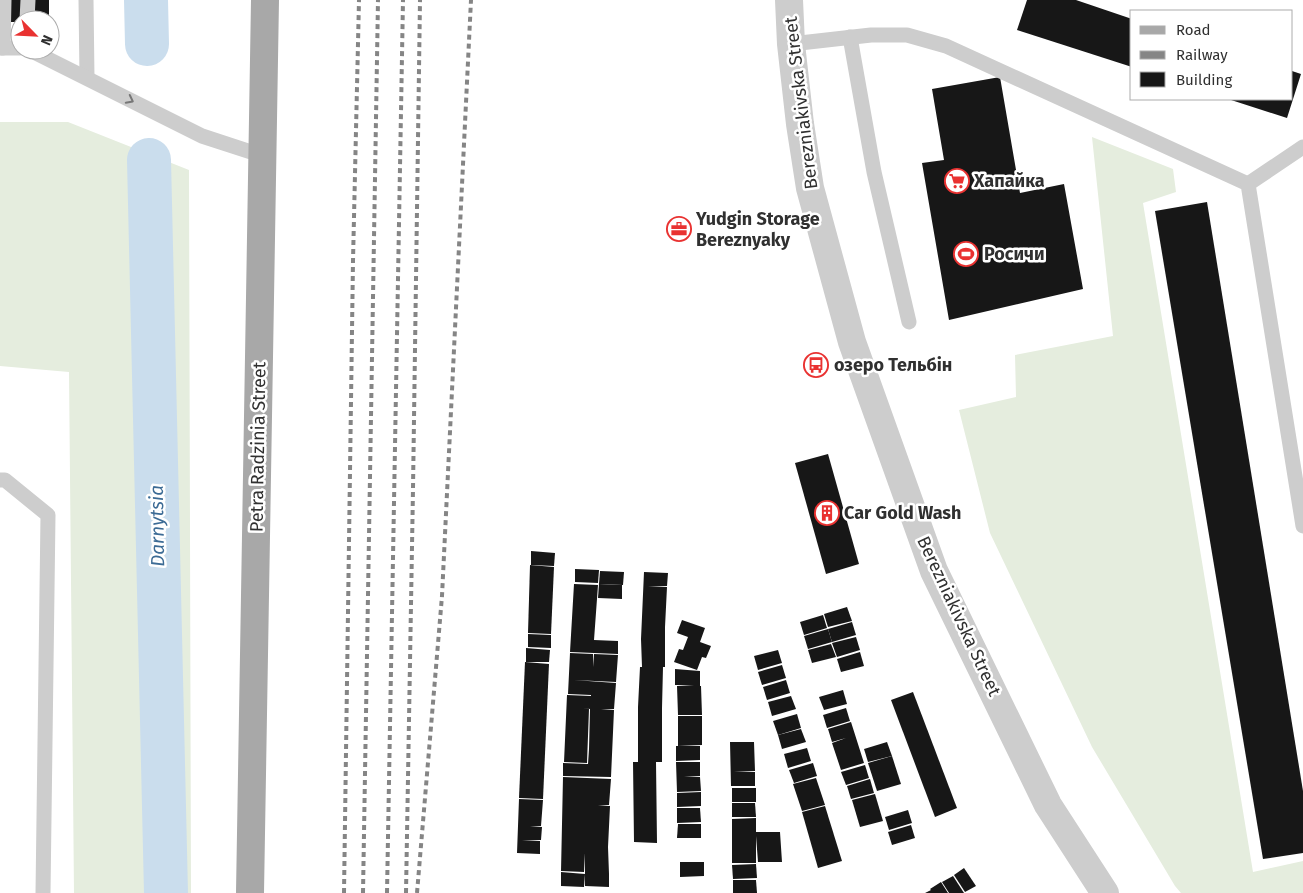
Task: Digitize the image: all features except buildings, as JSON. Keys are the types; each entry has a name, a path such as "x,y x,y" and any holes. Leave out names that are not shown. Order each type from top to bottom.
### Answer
{"main road":[{"name":"Petra Radzinia Street","path":"250,893 265,0"}],"street":[{"name":"Berezniakivska Street","path":"789,0 791,44 800,124 810,188 852,342 934,571 1048,805 1105,893"}],"lane":[{"path":"1,48 4,0"},
{"path":"86,0 87,78"},
{"path":"791,44 871,35 907,35 946,46 1248,184"},
{"path":"850,37 874,172 909,322"},
{"path":"50,60 202,136 263,156"},
{"path":"1248,184 1303,147"},
{"path":"1248,184 1303,526"},
{"path":"0,480 5,480 48,515 43,893"}],"green space":[{"path":"0,122 68,122 189,170 191,893 74,893 69,372 0,366"},
{"path":"1092,137 1173,169 1176,192 1143,203 1253,872 1303,861 1303,893 1181,893 1092,747 990,533 959,410 1016,397 1015,355 1113,336"}],"waterway":[{"name":"Darnytsia","path":"146,0 147,44"},
{"name":"Darnytsia","path":"149,160 166,893"}],"railway":[{"path":"344,893 353,261 359,0"},
{"path":"363,893 378,0"},
{"path":"387,893 403,0"},
{"path":"406,893 420,0"},
{"path":"417,893 442,596 471,0"}],"place":[{"name":"Хапайка","path":"957,181"},
{"name":"Yudgin Storage Bereznyaky","path":"679,229"},
{"name":"Росичи","path":"966,254"},
{"name":"озеро Тельбін","path":"816,365"},
{"name":"Car Gold Wash","path":"827,513"}]}
